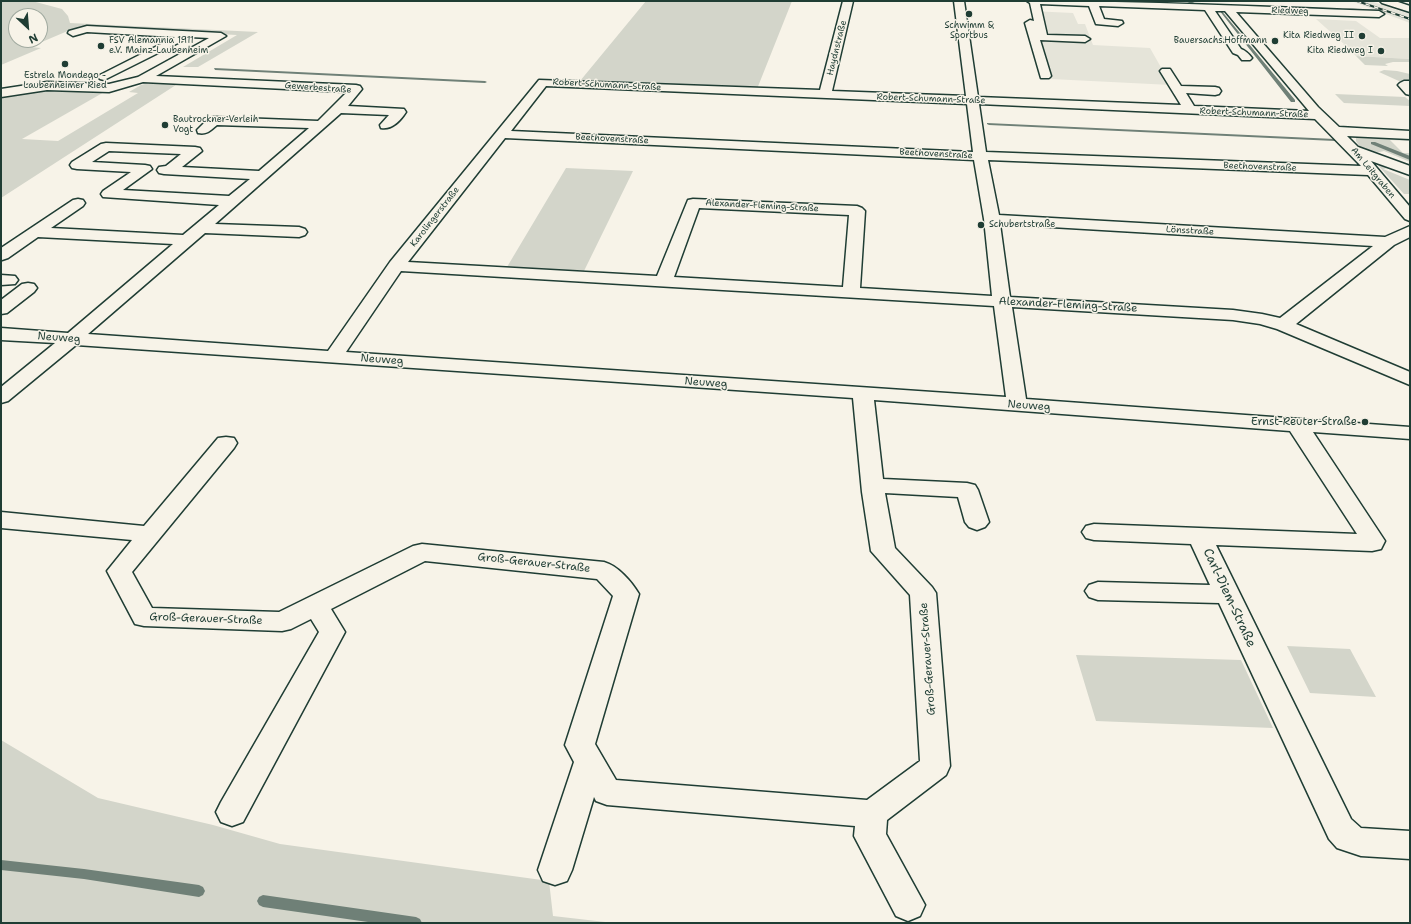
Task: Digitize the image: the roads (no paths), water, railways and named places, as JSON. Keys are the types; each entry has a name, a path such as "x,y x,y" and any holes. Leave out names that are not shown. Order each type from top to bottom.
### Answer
{"street":[{"name":"Haydnstraße","path":"825,95 848,1"},
{"path":"959,1 980,156 992,219 1017,406"},
{"path":"1024,1 1045,76"},
{"path":"1033,1 1043,38 1084,39"},
{"name":"Riedweg","path":"1033,1 1280,10 1333,16 1379,14 1353,4"},
{"path":"1178,1 1190,7"},
{"path":"1257,1 1276,7 1280,10"},
{"path":"1385,1 1410,9"},
{"path":"1092,4 1100,22 1118,23"},
{"path":"1208,8 1237,51 1242,52 1246,58"},
{"name":"Am Leitgraben","path":"1228,8 1318,115 1353,149 1410,216"},
{"path":"1,93 47,86 109,88 142,79 222,36 87,29 73,33"},
{"name":"Gewerbestraße","path":"1,397 72,339 230,201 321,125 356,89 104,77 188,34"},
{"path":"1182,74 1167,72 1190,110"},
{"name":"Robert-Schumann-Straße","path":"543,82 1318,115"},
{"name":"Karolingerstraße","path":"333,357 396,266 543,82"},
{"path":"1410,85 1404,85 1410,90"},
{"path":"1178,89 1214,91"},
{"path":"338,109 400,112 386,125"},
{"path":"203,130 214,121 321,125"},
{"name":"Am Leitgraben","path":"1336,131 1410,135"},
{"name":"Beethovenstraße","path":"501,134 980,156 1372,171"},
{"path":"169,170 195,151 106,147 77,165 145,169 262,175"},
{"path":"1353,149 1410,171"},
{"path":"145,169 108,194 230,201"},
{"path":"2,255 78,203"},
{"name":"Alexander-Fleming-Straße","path":"664,282 693,203 857,211 851,292"},
{"name":"Lönsstraße","path":"992,219 1388,242"},
{"path":"200,228 299,232"},
{"path":"1283,325 1388,242 1410,231"},
{"path":"35,232 186,240"},
{"name":"Alexander-Fleming-Straße","path":"396,266 1233,315 1262,319 1283,325 1410,379"},
{"path":"1,309 28,288"},
{"name":"Neuweg","path":"1,334 863,393 1017,406 1410,433"},
{"name":"Groß-Gerauer-Straße","path":"226,443 119,571 144,617 282,622 422,552 604,570 626,594 580,746 607,792 872,814 935,766 923,593 883,551 873,485 863,393"},
{"name":"Carl-Diem-Straße","path":"1298,426 1373,540 1372,544 1200,537 1340,829 1348,838 1361,842 1410,845"},
{"path":"873,485 967,490 977,522"},
{"path":"1,520 150,534"},
{"path":"1094,532 1200,537"},
{"path":"1098,591 1228,594"},
{"path":"232,812 332,632 316,606"},
{"path":"555,870 589,762"},
{"path":"872,814 870,836 908,905"}],"waterway":[{"path":"1187,1 1195,4"},
{"path":"1220,11 1293,101"},
{"path":"215,69 485,82"},
{"path":"989,124 1335,140"},
{"path":"1373,143 1410,158"},
{"path":"1,865 84,874 199,891"},
{"path":"263,901 416,923"}],"railway":[{"path":"1357,1 1410,19"}],"place":[{"name":"Schwimm & Sportbus","path":"969,14"},
{"name":"Kita Riedweg II","path":"1362,36"},
{"name":"Bauersachs.Hoffmann","path":"1275,41"},
{"name":"FSV Alemannia 1911 e.V. Mainz-Laubenheim","path":"101,46"},
{"name":"Kita Riedweg I","path":"1381,51"},
{"name":"Estrela Mondego - Laubenheimer Ried","path":"65,64"},
{"name":"Bautrockner-Verleih Vogt","path":"165,125"},
{"name":"Schubertstraße","path":"981,225"},
{"name":"Ernst-Reuter-Straße","path":"1365,422"}]}
